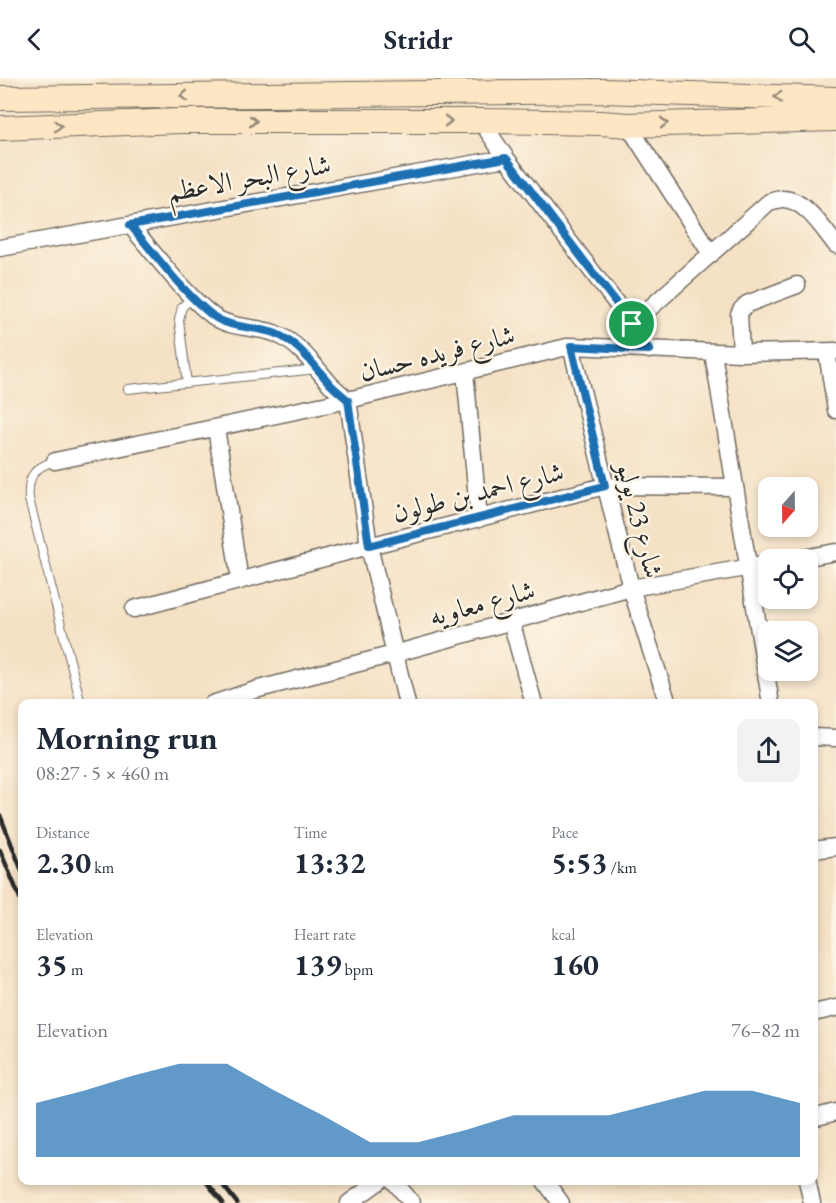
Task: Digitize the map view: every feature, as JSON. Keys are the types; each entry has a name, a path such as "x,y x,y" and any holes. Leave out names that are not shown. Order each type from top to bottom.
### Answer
{"street":[{"path":"601,123 598,107 603,91"},
{"path":"0,98 603,91 836,99"},
{"path":"630,124 636,116 633,92"},
{"path":"0,128 180,121 481,121 630,124 836,119"},
{"path":"481,121 649,350"},
{"path":"630,124 711,254"},
{"name":"شارع البحر الاعظم","path":"0,248 506,158"},
{"path":"632,324 769,202 784,199 796,202 807,209 836,245"},
{"path":"130,225 192,298 215,317 230,325 273,333 292,342 348,400 369,546 406,699"},
{"path":"741,353 739,314 741,310 747,303 797,285"},
{"name":"شارع فريده حسان","path":"55,461 348,400 571,346 741,353 832,352"},
{"name":"شارع 23 يوليو","path":"571,346 631,588 666,699"},
{"path":"713,352 770,699"},
{"path":"832,352 836,410"},
{"path":"465,372 479,519"},
{"path":"216,428 240,581"},
{"name":"شارع احمد بن طولون","path":"134,609 605,486 735,487"},
{"path":"818,555 836,552"},
{"name":"شارع معاويه","path":"257,697 394,654 631,588 758,566"},
{"path":"511,621 533,699"},
{"path":"818,737 836,738"},
{"path":"818,849 836,847"},
{"path":"818,1012 836,1008"},
{"path":"818,1117 836,1112"},
{"path":"349,1203 374,1185"},
{"path":"397,1185 412,1203"},
{"path":"548,1185 561,1203"},
{"path":"808,1185 812,1203"}],"lane":[{"path":"186,383 179,320 182,307 192,298"},
{"path":"128,389 318,369"},
{"path":"55,461 45,464 31,478 28,488 29,499 80,699"}],"railway":[{"path":"0,815 18,861"},
{"path":"0,850 18,893"},
{"path":"209,1185 223,1203"},
{"path":"223,1185 237,1203"}],"route":[{"path":"506,158 632,324 649,350 571,346 605,486 369,546 348,400 292,342 273,333 230,325 215,317 192,298 130,225 506,158"}]}
